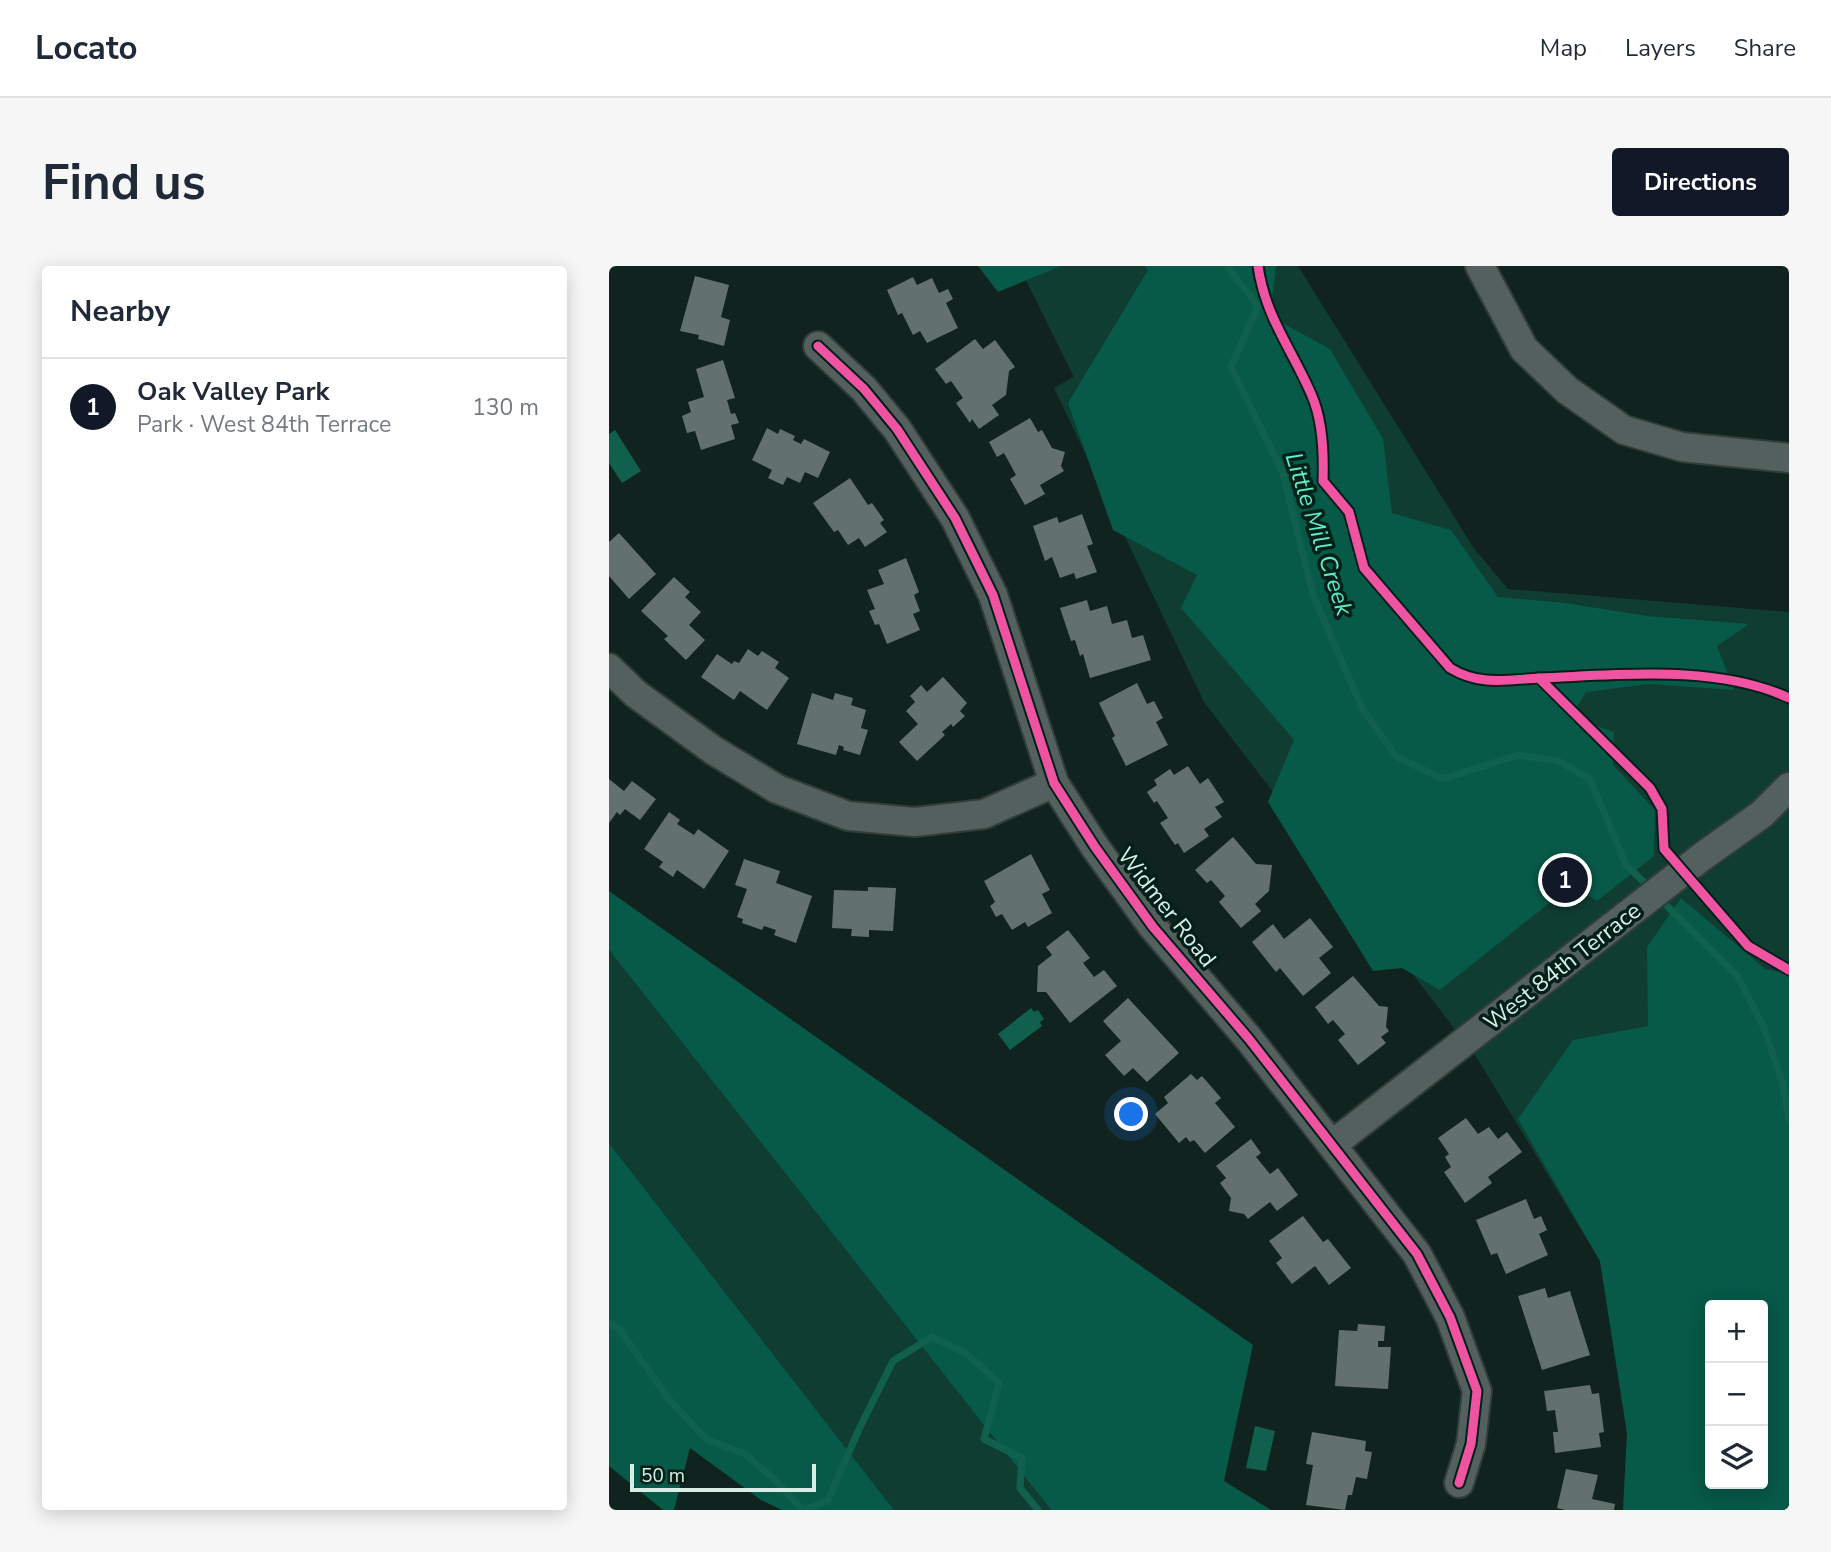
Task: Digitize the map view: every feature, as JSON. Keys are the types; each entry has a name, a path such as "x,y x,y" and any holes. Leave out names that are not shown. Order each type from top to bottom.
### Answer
{"street":[{"path":"1481,266 1524,349 1567,390 1624,430 1682,447 1789,458"},
{"name":"Widmer Road","path":"818,346 864,390 897,429 955,518 993,595 1053,783 1153,927 1249,1039 1417,1254 1450,1317 1477,1391 1471,1444 1459,1483"},
{"path":"609,668 636,694 713,750 777,789 848,816 915,822 984,814 1053,783"},
{"name":"West 84th Terrace","path":"1333,1144 1703,856 1762,814 1789,787"}],"shaded area":[{"path":"978,266 1061,266 998,292"},
{"path":"1019,266 1298,266 1473,547 1508,589 1789,612 1789,1510 1623,1510 1627,1433 1600,1261 1477,1058 1204,702 1054,388 1074,377"},
{"path":"1144,266 1276,266 1270,316 1330,349 1383,439 1392,513 1451,530 1498,597 1565,603 1647,616 1749,624 1717,646 1734,690 1649,684 1586,692 1571,717 1614,732 1613,765 1655,810 1654,856 1597,901 1572,885 1440,990 1402,968 1373,971 1268,802 1294,740 1181,608 1197,575 1113,530 1068,403 1148,270"},
{"path":"615,430 641,471 622,483 609,463 609,434"},
{"path":"609,891 1253,1345 1224,1481 1271,1510 1051,1510 609,950"},
{"path":"1681,898 1765,969 1789,974 1789,1510 1623,1510 1627,1433 1600,1261 1518,1119 1573,1040 1648,1026 1647,947"},
{"path":"609,950 1051,1510 894,1510 609,1143"},
{"path":"1031,1008 1034,1012 1038,1010 1044,1019 1040,1022 1042,1026 1010,1050 998,1034"},
{"path":"609,1143 894,1510 782,1510 761,1500 690,1448 674,1510 663,1510 609,1466"},
{"path":"1255,1426 1275,1431 1266,1471 1246,1468"}],"building":[{"path":"695,276 729,285 721,317 730,320 724,346 698,339 699,335 680,331"},
{"path":"913,277 917,285 932,278 939,293 948,289 953,299 946,303 958,328 927,343 920,331 913,335 902,313 898,315 887,290"},
{"path":"975,339 983,349 995,340 1015,367 1009,371 1006,395 992,405 999,415 979,429 972,419 970,423 956,403 963,398 951,381 946,384 935,369"},
{"path":"723,360 735,398 727,400 731,414 735,413 739,423 731,425 735,439 701,450 695,431 687,433 682,416 691,412 688,402 704,397 696,369"},
{"path":"1030,418 1038,432 1042,430 1052,448 1065,452 1061,466 1064,471 1040,485 1045,494 1025,505 1010,479 1016,475 1004,453 997,457 989,442"},
{"path":"767,428 778,434 780,429 795,436 793,440 801,444 804,439 830,452 818,478 805,472 800,483 787,477 783,485 768,478 772,470 752,460"},
{"path":"850,478 868,505 872,503 884,520 880,523 887,532 865,547 859,538 848,545 838,530 834,532 813,503"},
{"path":"1082,514 1093,544 1087,546 1097,572 1076,579 1074,573 1060,578 1052,557 1045,561 1033,526 1057,517 1059,523"},
{"path":"619,533 656,574 629,599 609,576 609,542"},
{"path":"906,558 919,592 914,595 920,611 913,614 920,630 887,644 879,624 875,625 869,611 875,609 867,590 884,584 878,570"},
{"path":"674,577 690,592 685,597 701,612 689,625 705,640 686,660 664,639 668,636 641,611"},
{"path":"1087,600 1090,611 1107,606 1112,624 1127,620 1132,638 1143,635 1151,660 1090,678 1083,654 1080,656 1075,640 1071,641 1060,608"},
{"path":"748,649 758,656 762,651 779,662 775,668 789,678 767,710 740,691 734,700 701,677 717,654 732,664 734,661 739,663"},
{"path":"943,677 967,703 960,711 965,716 953,727 951,724 942,732 945,735 917,761 899,742 918,724 906,711 915,702 910,696 921,685 927,692"},
{"path":"1137,683 1147,704 1154,701 1163,718 1156,722 1168,745 1126,766 1099,703"},
{"path":"812,693 833,700 835,693 853,698 851,705 866,710 861,728 868,730 860,755 843,750 844,747 839,745 836,755 797,744"},
{"path":"1188,766 1200,784 1208,778 1224,802 1215,807 1222,817 1204,829 1209,836 1184,853 1160,823 1168,818 1157,801 1154,803 1147,792 1157,785 1154,780 1170,769 1174,775"},
{"path":"609,779 624,791 632,781 656,799 640,820 625,809 620,815 617,812 609,823"},
{"path":"669,812 680,820 677,824 694,835 698,829 729,851 704,889 677,870 673,877 659,867 663,862 644,849"},
{"path":"1233,837 1256,864 1272,865 1269,891 1255,904 1261,911 1241,928 1219,902 1225,896 1211,880 1207,883 1195,870"},
{"path":"1031,854 1050,890 1042,894 1052,913 1028,927 1025,922 1012,930 1002,914 996,917 990,906 995,902 984,881"},
{"path":"744,859 780,871 776,883 812,896 796,943 774,935 776,930 764,926 762,930 742,923 743,919 737,917 747,889 735,885"},
{"path":"868,887 896,888 893,931 869,930 869,937 851,936 852,929 832,928 834,890 868,891"},
{"path":"1310,918 1333,947 1319,958 1331,973 1303,996 1280,968 1276,972 1252,942 1273,924 1284,939"},
{"path":"1068,930 1090,958 1083,963 1094,977 1104,970 1117,986 1070,1023 1046,992 1037,992 1038,966 1052,955 1046,947"},
{"path":"1353,976 1379,1006 1388,1007 1386,1027 1389,1031 1381,1037 1386,1043 1358,1065 1338,1040 1345,1034 1333,1020 1328,1024 1315,1007"},
{"path":"1128,998 1179,1053 1147,1082 1133,1068 1124,1076 1105,1055 1121,1041 1103,1021"},
{"path":"1191,1074 1197,1080 1202,1076 1221,1098 1215,1103 1235,1127 1205,1153 1194,1140 1190,1142 1186,1137 1179,1143 1155,1114 1168,1103 1164,1097"},
{"path":"1466,1118 1478,1134 1489,1127 1498,1139 1507,1132 1522,1152 1488,1177 1492,1183 1465,1203 1444,1172 1451,1167 1445,1157 1449,1154 1438,1138"},
{"path":"1251,1139 1261,1153 1256,1157 1270,1174 1278,1168 1298,1195 1277,1211 1270,1202 1248,1219 1244,1214 1229,1211 1231,1198 1220,1183 1226,1178 1216,1166"},
{"path":"1526,1199 1534,1219 1541,1216 1547,1230 1539,1234 1548,1255 1506,1274 1497,1253 1491,1255 1476,1220"},
{"path":"1303,1216 1323,1242 1328,1239 1351,1268 1329,1285 1315,1266 1292,1284 1276,1263 1282,1258 1269,1241"},
{"path":"1545,1288 1548,1298 1570,1291 1590,1355 1542,1370 1518,1296"},
{"path":"1358,1324 1385,1326 1384,1341 1378,1341 1378,1347 1391,1347 1388,1389 1335,1386 1339,1330 1357,1331"},
{"path":"1590,1385 1592,1394 1599,1393 1604,1432 1599,1433 1601,1447 1555,1453 1553,1432 1558,1432 1555,1410 1547,1411 1544,1391"},
{"path":"1312,1432 1366,1441 1365,1451 1372,1452 1367,1479 1356,1477 1345,1510 1306,1505 1313,1465 1306,1464"},
{"path":"1566,1469 1598,1475 1592,1499 1615,1504 1614,1510 1557,1508"}],"waterway":[{"name":"Little Mill Creek","path":"1227,266 1258,306 1231,367 1283,473 1313,595 1363,710 1397,757 1443,779 1518,755 1558,761 1590,779 1626,865 1650,888"},
{"name":"Little Mill Creek","path":"1658,897 1738,977 1764,1028 1782,1081 1789,1120"},
{"path":"609,1323 621,1331 667,1397 706,1439 745,1454 773,1478 803,1510"},
{"path":"804,1510 828,1500 893,1361 932,1337 967,1354 999,1383 984,1439 1022,1458 1020,1488 1038,1510"}],"cycle path":[{"path":"1258,266 1273,318 1316,406 1322,438 1323,481 1349,512 1364,568 1450,668 1482,680 1539,678 1650,788 1662,809 1664,849 1748,946 1789,970"},
{"path":"818,346 864,389 897,429 955,518 993,595 1054,783 1095,847 1153,927 1249,1039 1417,1254 1450,1317 1477,1391 1471,1444 1459,1483"},
{"path":"1539,678 1634,674 1699,676 1761,687 1789,698"}],"place":[{"name":"Oak Valley Park","path":"1565,880"}]}
